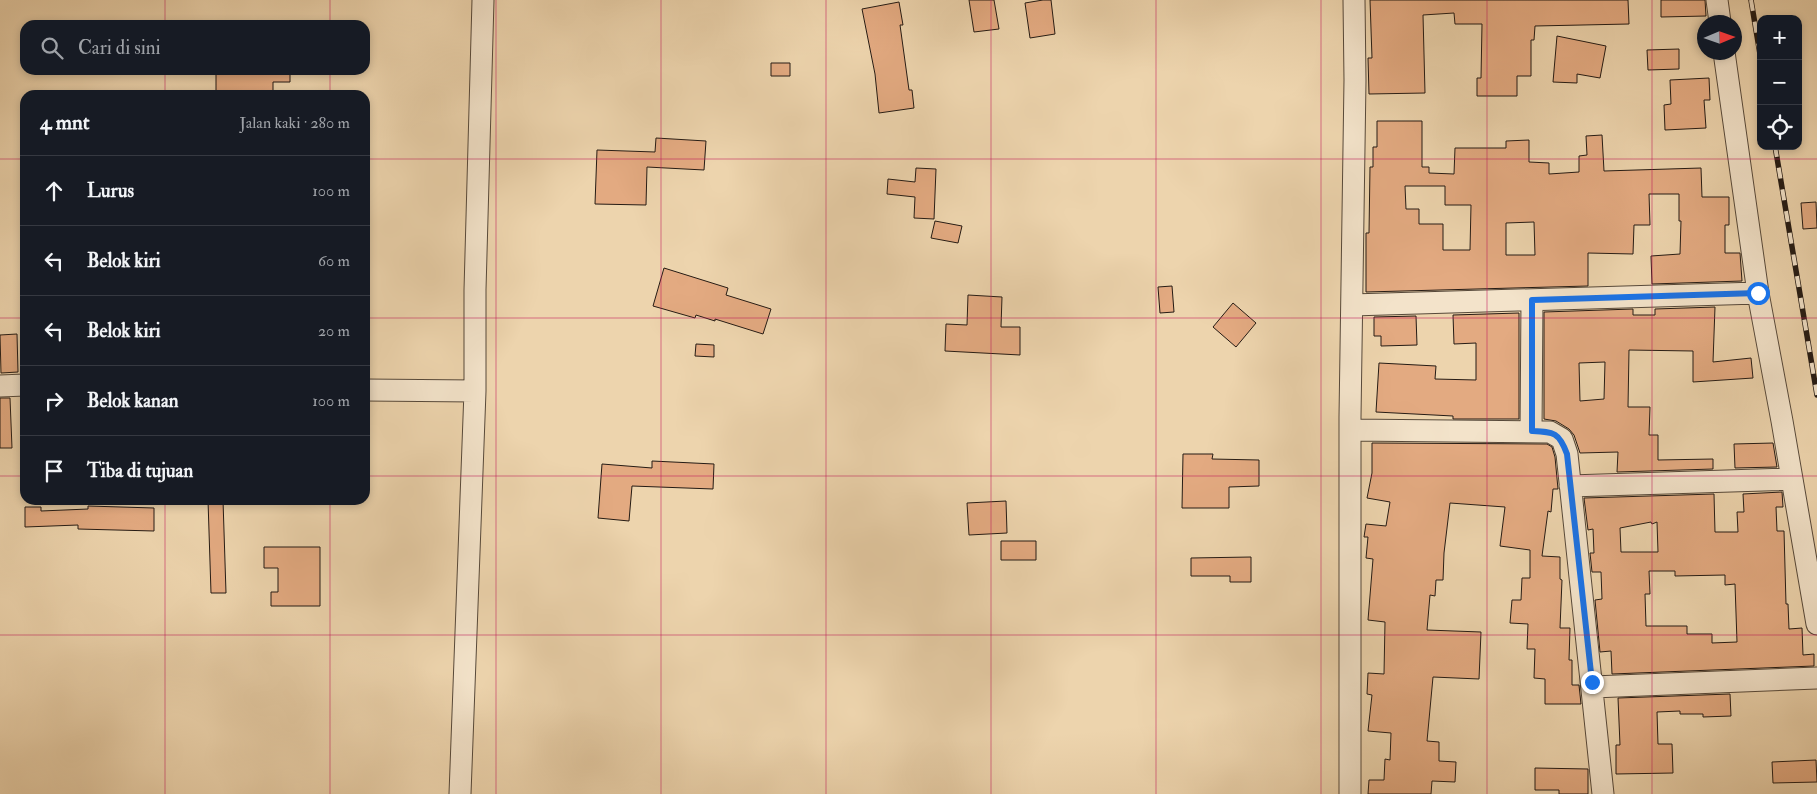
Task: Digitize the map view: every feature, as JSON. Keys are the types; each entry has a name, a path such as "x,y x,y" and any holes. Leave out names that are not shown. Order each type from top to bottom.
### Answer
{"street":[{"path":"460,794 475,391 474,290 483,0"},
{"path":"1350,794 1350,430 1355,80 1354,0"},
{"path":"1717,0 1719,15"},
{"path":"1725,60 1758,293 1817,624"},
{"path":"1352,305 1758,293"},
{"path":"1532,300 1532,431"},
{"path":"0,386 20,385"},
{"path":"370,390 475,391"},
{"path":"1350,430 1532,431 1550,432 1562,439 1567,454 1603,794"},
{"path":"1570,486 1792,479"},
{"path":"1593,687 1817,678"}],"building":[{"path":"969,0 994,0 999,29 974,32"},
{"path":"1051,0 1055,34 1030,38 1025,3"},
{"path":"1370,0 1628,0 1629,24 1535,26 1534,40 1531,40 1531,76 1517,76 1517,96 1477,96 1477,78 1481,78 1482,24 1455,24 1454,13 1423,15 1425,93 1369,94 1368,58 1372,58"},
{"path":"1661,0 1705,0 1706,15 1661,17"},
{"path":"899,2 903,25 900,25 909,90 912,90 914,108 879,113 875,74 862,9"},
{"path":"1557,36 1606,46 1600,78 1577,74 1577,83 1553,82"},
{"path":"1679,49 1679,69 1648,70 1647,50"},
{"path":"771,63 790,63 790,76 771,76"},
{"path":"216,75 290,75 290,82 273,82 273,90 216,90"},
{"path":"1709,78 1710,100 1704,100 1706,128 1665,130 1664,105 1671,104 1670,80"},
{"path":"1377,121 1422,121 1422,167 1429,167 1429,173 1454,174 1455,148 1506,148 1506,141 1529,140 1529,162 1549,163 1549,174 1579,172 1579,156 1587,155 1586,136 1602,135 1604,171 1701,168 1702,197 1729,197 1729,225 1725,225 1725,253 1740,253 1742,281 1652,284 1651,256 1680,254 1681,221 1679,221 1679,194 1649,194 1650,225 1634,225 1633,254 1588,253 1588,286 1366,292 1366,233 1369,233 1370,167 1373,167 1373,147 1377,147","holes":["1405,186 1445,186 1445,205 1471,205 1470,250 1443,250 1443,224 1419,224 1419,209 1406,209","1534,222 1535,255 1506,255 1506,223"]},
{"path":"656,138 706,141 704,170 647,167 646,205 595,204 597,150 655,152"},
{"path":"916,168 936,169 934,219 914,218 915,197 887,194 888,179 915,182"},
{"path":"1816,202 1817,228 1803,229 1801,203"},
{"path":"935,221 962,226 958,243 931,238"},
{"path":"664,268 728,288 726,295 771,309 763,334 715,319 715,321 696,315 695,318 653,306"},
{"path":"1172,286 1174,312 1160,313 1158,287"},
{"path":"968,295 1002,297 1001,327 1020,327 1020,355 945,351 946,324 967,325"},
{"path":"1233,303 1256,323 1236,347 1213,327"},
{"path":"1715,307 1713,362 1751,358 1753,378 1693,382 1693,351 1629,350 1628,407 1650,407 1649,435 1658,435 1658,460 1713,459 1713,469 1617,472 1618,452 1580,453 1574,435 1569,429 1556,421 1544,419 1544,312 1633,309 1633,315 1655,315 1655,309","holes":["1605,362 1604,399 1580,401 1579,363"]},
{"path":"1519,313 1519,419 1453,419 1453,416 1376,412 1379,363 1436,366 1435,379 1476,380 1476,343 1454,344 1453,315"},
{"path":"1416,316 1417,345 1381,346 1381,336 1374,336 1374,317"},
{"path":"17,334 18,372 1,373 0,335"},
{"path":"696,344 714,345 714,357 695,356"},
{"path":"0,398 10,398 12,448 0,448"},
{"path":"1372,443 1547,444 1552,447 1555,457 1558,489 1553,489 1551,512 1548,511 1542,556 1560,557 1560,579 1562,580 1560,628 1570,628 1569,660 1572,660 1572,685 1579,685 1581,704 1545,704 1545,679 1534,678 1535,649 1527,649 1528,624 1510,623 1512,600 1521,600 1522,578 1530,578 1530,550 1500,546 1505,507 1450,503 1443,580 1436,580 1435,596 1430,595 1427,630 1481,632 1479,679 1433,677 1427,741 1439,742 1439,761 1456,762 1455,782 1432,781 1431,794 1368,794 1369,780 1384,780 1385,759 1390,760 1391,733 1368,731 1372,695 1367,694 1368,673 1384,674 1385,622 1368,620 1373,559 1366,558 1368,537 1364,537 1366,524 1386,526 1390,502 1367,498 1372,473"},
{"path":"1773,443 1777,467 1735,468 1734,444"},
{"path":"1183,454 1213,454 1212,459 1259,460 1259,486 1229,487 1229,508 1182,508"},
{"path":"652,461 714,464 713,489 632,486 629,521 598,518 602,464 652,468"},
{"path":"1782,492 1783,507 1776,507 1777,531 1784,531 1786,604 1788,604 1789,629 1802,628 1803,655 1814,654 1814,666 1612,674 1611,651 1600,652 1595,600 1602,599 1601,572 1592,572 1590,553 1594,553 1593,529 1588,530 1584,498 1714,494 1715,532 1738,532 1737,512 1744,512 1743,494","holes":["1651,522 1652,524 1657,522 1658,552 1621,552 1620,528","1649,571 1675,571 1675,576 1725,575 1725,585 1735,584 1737,642 1712,643 1712,634 1687,634 1687,626 1646,626 1645,594 1650,594"]},
{"path":"1006,501 1007,533 969,535 967,503"},
{"path":"208,505 223,505 226,593 211,593"},
{"path":"88,506 154,508 154,531 78,529 78,525 25,527 25,507 41,507 41,511 88,509"},
{"path":"1001,541 1036,541 1036,560 1001,560"},
{"path":"264,547 320,547 320,606 271,606 271,592 278,592 278,568 264,568"},
{"path":"1251,557 1251,582 1230,582 1230,576 1191,576 1191,558"},
{"path":"1730,694 1731,716 1703,717 1703,714 1680,714 1680,711 1657,712 1658,744 1672,744 1673,773 1616,774 1616,745 1620,745 1618,698"},
{"path":"1816,760 1817,782 1773,783 1772,762"},
{"path":"1535,768 1588,769 1588,794 1559,794 1559,790 1535,790"}],"railway":[{"path":"1751,0 1757,36"},
{"path":"1776,150 1817,395"}],"route":[{"path":"1592,682 1567,454 1562,439 1550,432 1532,431 1532,300 1758,293"}]}
